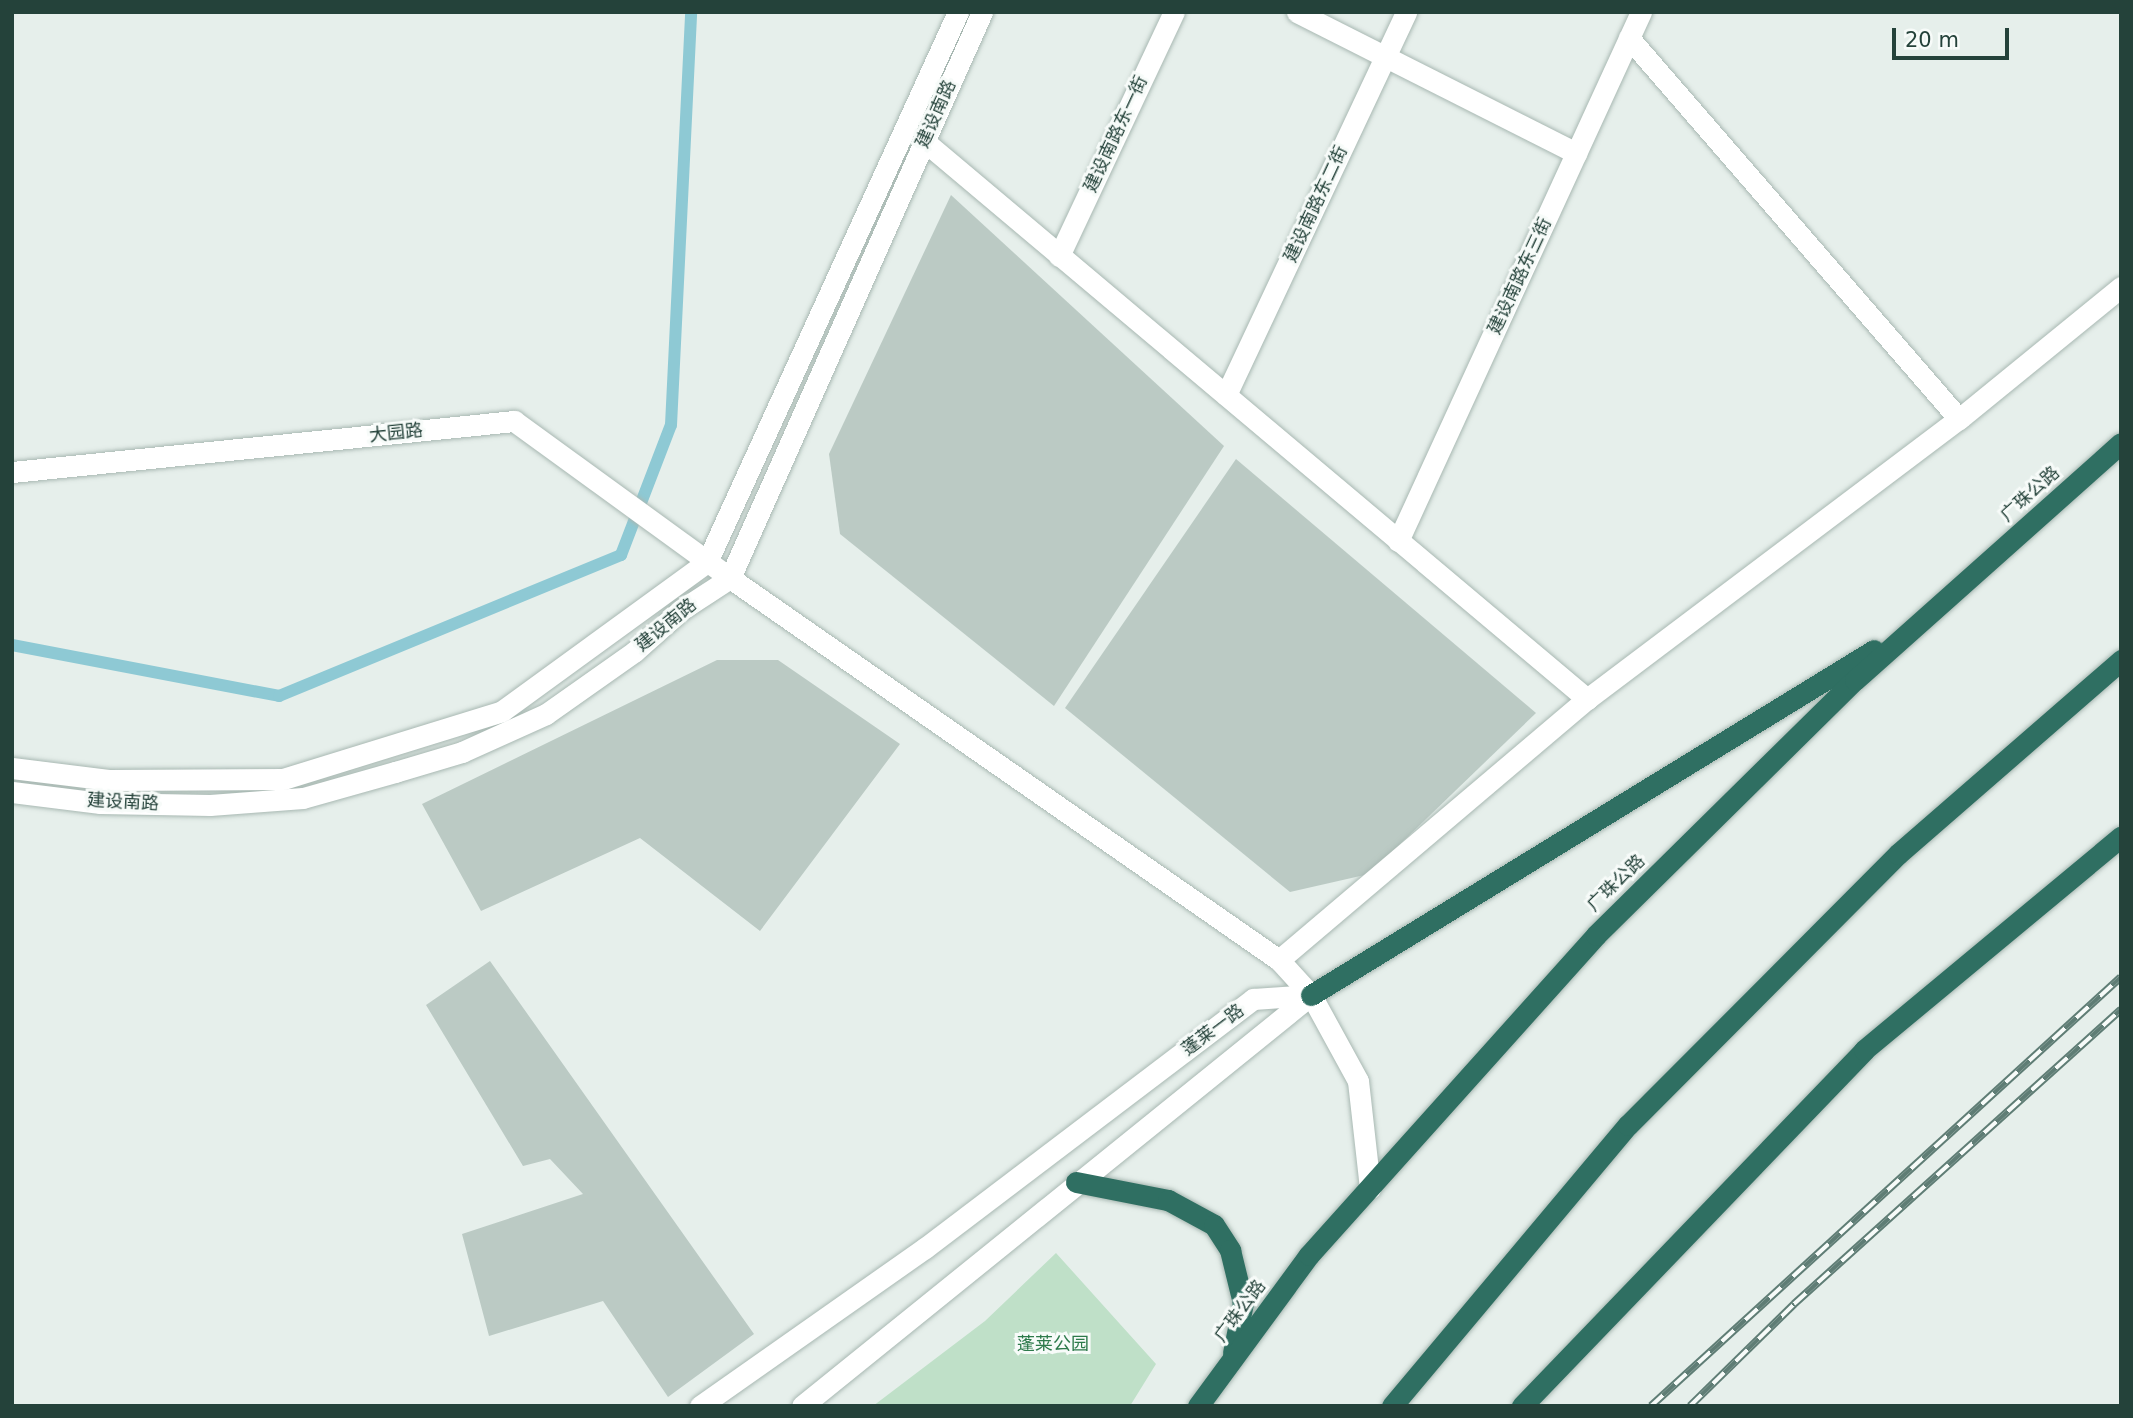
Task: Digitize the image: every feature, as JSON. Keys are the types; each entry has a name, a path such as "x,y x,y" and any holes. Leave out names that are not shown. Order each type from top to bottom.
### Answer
{"highway":[{"name":"广珠公路","path":"1198,1406 1309,1255 1596,935 1921,622 2121,443"},
{"path":"1311,995 1921,622"},
{"path":"1392,1406 1628,1125 1898,854 2121,660"},
{"path":"1522,1406 1864,1050 2121,837"},
{"path":"1076,1182 1168,1200 1213,1225 1230,1250 1243,1303 1231,1361"}],"street":[{"path":"12,768 110,780 283,779 502,711 707,562 958,12"},
{"name":"建设南路","path":"12,792 100,803 210,805 303,799 462,752 546,714 634,652 681,610 730,578 982,12"},
{"name":"建设南路东一街","path":"1059,256 1174,12"},
{"path":"1297,12 1576,153"},
{"name":"建设南路东二街","path":"1226,395 1406,12"},
{"name":"建设南路东三街","path":"1398,541 1641,12"},
{"path":"1629,38 1959,419"},
{"path":"924,141 1587,699"},
{"path":"1279,960 1587,699 1959,419 2121,287"},
{"name":"大园路","path":"12,472 514,421 707,562 1279,960 1311,995 1358,1081 1370,1188"},
{"name":"蓬莱一路","path":"802,1406 1076,1182 1311,995"},
{"name":"蓬莱一路","path":"700,1406 925,1248 1254,999 1311,995"}],"green space":[{"name":"蓬莱公园","path":"1056,1253 1156,1364 1130,1406 873,1406 985,1321"}],"building":[{"path":"951,195 1224,446 1054,706 840,534 829,454"},
{"path":"1236,459 1536,713 1369,874 1290,892 1065,708"},
{"path":"717,660 778,660 900,744 760,931 640,838 481,911 422,804"},
{"path":"490,961 754,1334 668,1397 603,1301 489,1336 462,1234 583,1194 550,1159 523,1166 426,1005"}],"waterway":[{"path":"12,645 279,696 621,555 671,425 691,12"}],"railway":[{"path":"1651,1406 2121,977"},
{"path":"1690,1406 1794,1304 2121,1010"}]}
